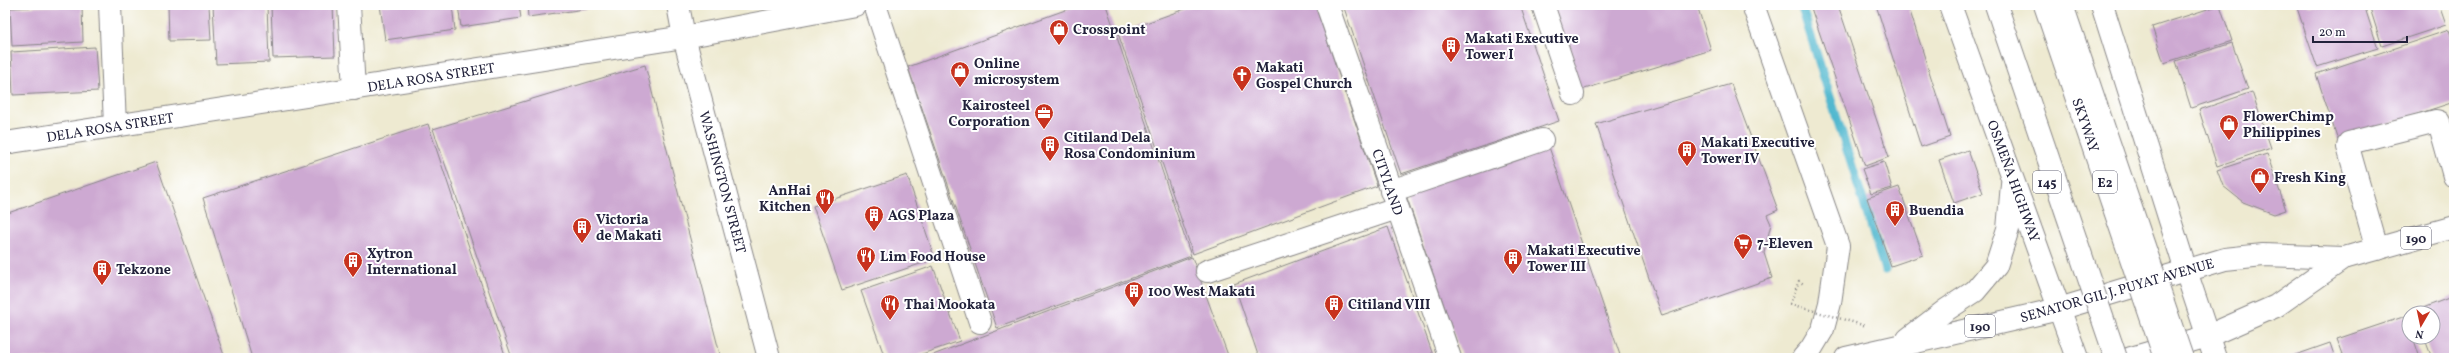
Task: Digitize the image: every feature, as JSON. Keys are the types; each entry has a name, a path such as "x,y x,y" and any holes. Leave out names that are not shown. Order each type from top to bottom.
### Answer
{"main road":[{"path":"110,5 115,126"},
{"path":"349,5 354,89"},
{"name":"WASHINGTON STREET","path":"678,5 684,37 769,358"},
{"name":"DELA ROSA STREET","path":"5,143 684,37 855,5"},
{"path":"875,5 980,322"},
{"name":"CITYLAND","path":"1327,5 1450,358"},
{"path":"1543,5 1573,94"},
{"path":"1754,5 1838,246 1830,304 1823,329 1811,349 1803,358"},
{"name":"OSMEÑA HIGHWAY","path":"1950,5 2013,176 2077,358"},
{"name":"145","path":"1986,5 2107,358"},
{"path":"1996,5 2116,358"},
{"name":"SKYWAY","path":"2045,5 2165,358"},
{"path":"2062,5 2182,358"},
{"path":"2102,5 2215,358"},
{"path":"2377,248 2348,147 2349,143 2436,121 2439,122 2454,176"},
{"path":"1208,271 1394,200 1542,140"},
{"path":"1902,344 1946,310 1975,291 1996,266 2008,228 2013,176"},
{"name":"SENATOR GIL J. PUYAT AVENUE","path":"2131,358 2208,336 2276,306 2344,258 2454,227"},
{"name":"SENATOR GIL J. PUYAT AVENUE","path":"1846,358 2059,309 2225,259 2263,255 2344,258"}],"path":[{"path":"1790,304 1866,326"}],"building":[{"path":"82,5 83,42 12,46 10,8"},
{"path":"168,5 209,5 211,40 169,41"},
{"path":"213,5 267,5 269,62 216,64"},
{"path":"271,5 333,5 335,56 273,58"},
{"path":"380,5 452,5 455,30 385,40"},
{"path":"458,5 519,5 521,18 461,27"},
{"path":"527,5 591,5 592,8 528,17"},
{"name":"Citiland Dela Rosa Condominium","path":"1079,5 1106,5 1191,256 997,328 908,67"},
{"name":"Makati Gospel Church","path":"1196,5 1315,5 1377,186 1193,254 1118,33"},
{"name":"Makati Executive Tower I","path":"1343,5 1520,5 1559,121 1401,174"},
{"path":"1551,5 1697,5 1711,50 1578,91"},
{"path":"1810,5 1838,5 1889,157 1865,166"},
{"path":"1876,5 1908,5 1950,137 1921,147"},
{"path":"2220,5 2232,41 2164,63 2152,27"},
{"path":"2296,5 2364,5 2378,48 2317,67"},
{"path":"2369,5 2439,5 2446,25 2382,46"},
{"path":"2449,30 2454,44 2454,102 2338,140 2316,74"},
{"path":"2232,43 2248,89 2191,108 2176,61"},
{"path":"95,47 98,91 13,95 11,52"},
{"name":"Victoria de Makati","path":"645,65 721,358 512,358 433,129"},
{"name":"Makati Executive Tower IV","path":"1731,84 1778,210 1767,215 1771,224 1764,253 1772,278 1662,316 1596,124"},
{"path":"2252,92 2271,148 2217,166 2199,110"},
{"name":"Xytron International","path":"428,124 506,358 252,358 203,198"},
{"name":"Makati Executive Tower III","path":"1548,144 1621,358 1462,358 1405,192"},
{"path":"1968,150 1983,193 1954,203 1939,160"},
{"path":"2267,154 2286,210 2274,214 2243,202 2223,186 2217,170"},
{"name":"Tekzone","path":"156,162 225,358 5,358 5,214"},
{"path":"1884,162 1892,188 1871,194 1862,169"},
{"name":"AGS Plaza","path":"907,175 935,259 842,290 813,206"},
{"name":"Buendia","path":"1899,187 1923,255 1891,266 1867,198"},
{"name":"Citiland VIII","path":"1388,227 1434,358 1259,358 1234,284"},
{"name":"100 West Makati","path":"1192,257 1229,358 925,358"},
{"path":"933,266 960,341 910,358 885,358 861,291"},
{"path":"2454,296 2454,358 2432,358 2427,345 2441,345 2441,305 2431,305"},
{"path":"2401,318 2401,345 2416,345 2420,358 2344,358 2337,339"},
{"path":"2330,343 2335,358 2287,358"}],"waterway":[{"path":"1801,5 1885,270"}],"place":[{"name":"Crosspoint","path":"1059,46"},
{"name":"Makati Executive Tower I","path":"1451,63"},
{"name":"Online microsystem","path":"960,88"},
{"name":"Makati Gospel Church","path":"1242,92"},
{"name":"Kairosteel Corporation","path":"1044,130"},
{"name":"FlowerChimp Philippines","path":"2229,141"},
{"name":"Citiland Dela Rosa Condominium","path":"1050,162"},
{"name":"Makati Executive Tower IV","path":"1687,167"},
{"name":"Fresh King","path":"2260,194"},
{"name":"AnHai Kitchen","path":"825,215"},
{"name":"Buendia","path":"1895,227"},
{"name":"AGS Plaza","path":"874,232"},
{"name":"Victoria de Makati","path":"582,244"},
{"name":"7-Eleven","path":"1743,260"},
{"name":"Lim Food House","path":"866,273"},
{"name":"Makati Executive Tower III","path":"1513,275"},
{"name":"Xytron International","path":"353,278"},
{"name":"Tekzone","path":"102,286"},
{"name":"100 West Makati","path":"1134,308"},
{"name":"Thai Mookata","path":"890,321"},
{"name":"Citiland VIII","path":"1334,321"}]}
